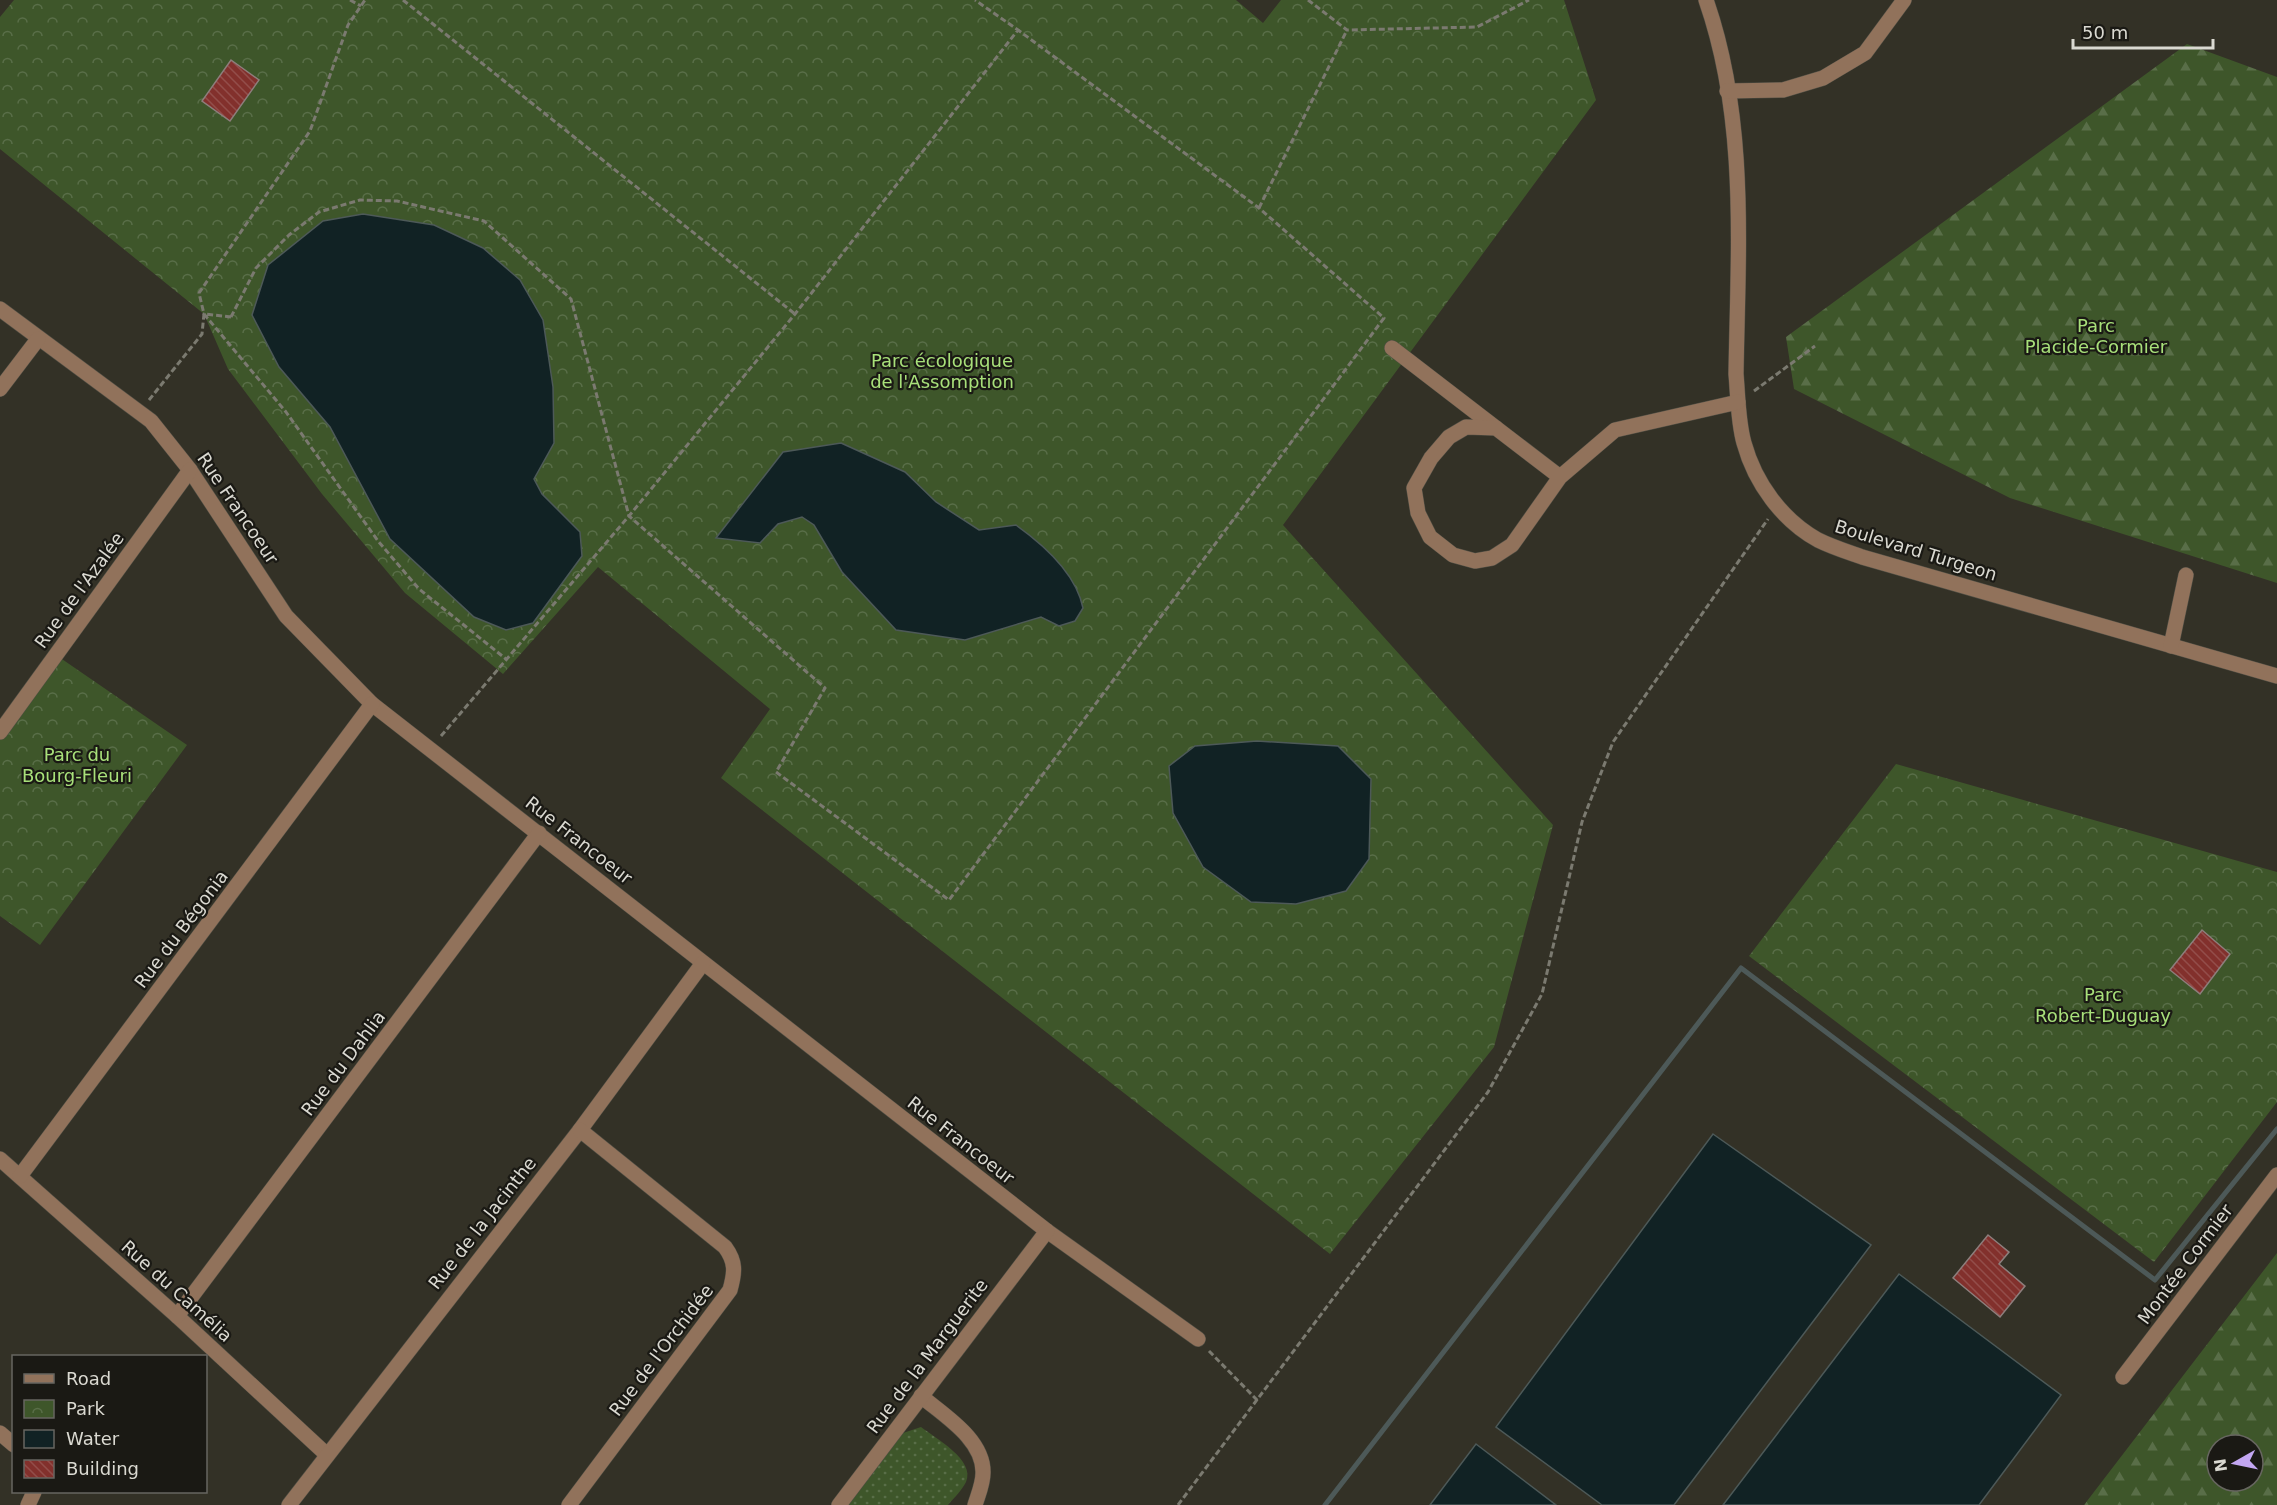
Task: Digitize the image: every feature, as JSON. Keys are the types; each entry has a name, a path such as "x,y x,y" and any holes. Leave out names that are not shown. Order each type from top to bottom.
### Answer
{"street":[{"name":"Boulevard Turgeon","path":"1706,0 1717,30 1739,182 1736,374 1738,402 1744,444 1766,494 1788,518 1818,540 1862,557 2277,676"},
{"path":"1727,91 1783,90 1823,78 1865,53 1904,0"},
{"name":"Rue Francoeur","path":"0,309 152,421 190,470 286,616 372,704 1047,1232 1198,1339"},
{"path":"0,389 38,339"},
{"path":"1392,348 1560,477"},
{"path":"1496,428 1466,427 1449,437 1431,458 1414,488 1418,513 1430,537 1453,555 1475,561 1492,558 1512,545 1560,477 1615,430 1738,402"},
{"name":"Rue de l'Azalée","path":"0,732 190,470"},
{"path":"2171,646 2186,575"},
{"name":"Rue du Bégonia","path":"20,1176 372,704"},
{"name":"Rue du Dahlia","path":"177,1316 539,833"},
{"name":"Rue de la Jacinthe","path":"289,1505 326,1454 580,1130 704,963"},
{"name":"Rue de l'Orchidée","path":"569,1505 730,1290 735,1272 733,1258 725,1246 580,1130"},
{"name":"Rue du Camélia","path":"0,1159 177,1316 326,1454"},
{"name":"Montée Cormier","path":"2123,1377 2277,1174"},
{"name":"Rue de la Marguerite","path":"839,1505 1047,1232"},
{"path":"921,1396 974,1444 983,1474 975,1505"},
{"path":"0,1433 12,1443"}],"path":[{"path":"350,0 360,8"},
{"path":"139,412 202,334 204,314 199,293 310,131 348,25 365,0"},
{"path":"404,0 795,314"},
{"path":"204,314 231,317 256,268 290,235 319,212 360,200 397,201 484,221 571,299 629,516 825,688 776,772 949,900 1384,318 1259,208 975,0"},
{"path":"1308,0 1347,30 1477,27 1528,0"},
{"path":"430,749 629,516 795,314 1018,30"},
{"path":"1259,208 1347,30"},
{"path":"204,314 286,412 378,541 419,589 507,659"},
{"path":"1738,402 1815,346"},
{"path":"1178,1505 1488,1092 1542,993 1582,822 1612,742 1777,506"},
{"path":"1198,1339 1258,1401"}],"green space":[{"name":"Parc écologique de l'Assomption","path":"14,0 1236,0 1263,23 1281,0 1564,0 1596,100 1283,525 1553,825 1494,1047 1330,1254 721,778 770,709 598,567 503,674 405,593 322,494 228,369 204,314 0,149 0,17"},
{"name":"Parc Placide-Cormier","path":"2187,44 2277,77 2277,583 2010,498 1794,389 1786,337"},
{"name":"Parc du Bourg-Fleuri","path":"56,655 187,745 40,945 0,916 0,732"},
{"name":"Parc Robert-Duguay","path":"1896,764 2277,872 2277,1102 2154,1262 1749,956"},
{"path":"2277,1253 2277,1505 2084,1505"},
{"path":"921,1427 960,1458 968,1474 966,1482 948,1505 848,1505 903,1433"}],"water":[{"path":"363,214 434,225 483,248 520,280 543,320 553,387 554,443 534,479 542,494 580,532 582,556 533,623 506,630 474,617 390,539 330,427 279,367 252,315 268,265 323,221"},
{"path":"841,443 905,472 936,502 979,530 1016,525 1027,533 1048,551 1074,583 1083,608 1075,621 1059,626 1041,617 965,640 896,630 842,572 814,525 802,517 778,524 760,543 716,538 783,452"},
{"path":"1257,741 1338,746 1371,779 1369,859 1346,891 1296,904 1251,902 1203,867 1173,813 1169,766 1195,746"},
{"path":"1713,1134 1871,1245 1674,1505 1602,1505 1496,1427"},
{"path":"1899,1274 2061,1395 1979,1505 1723,1505"},
{"path":"1476,1444 1556,1505 1430,1505"}],"building":[{"path":"231,60 259,80 230,121 202,101"},
{"path":"2202,930 2230,954 2200,994 2170,970"},
{"path":"1988,1235 2009,1252 1999,1264 2025,1286 2000,1317 1953,1278"}],"waterway":[{"path":"1325,1505 1741,968 2155,1280 2277,1129"}]}
